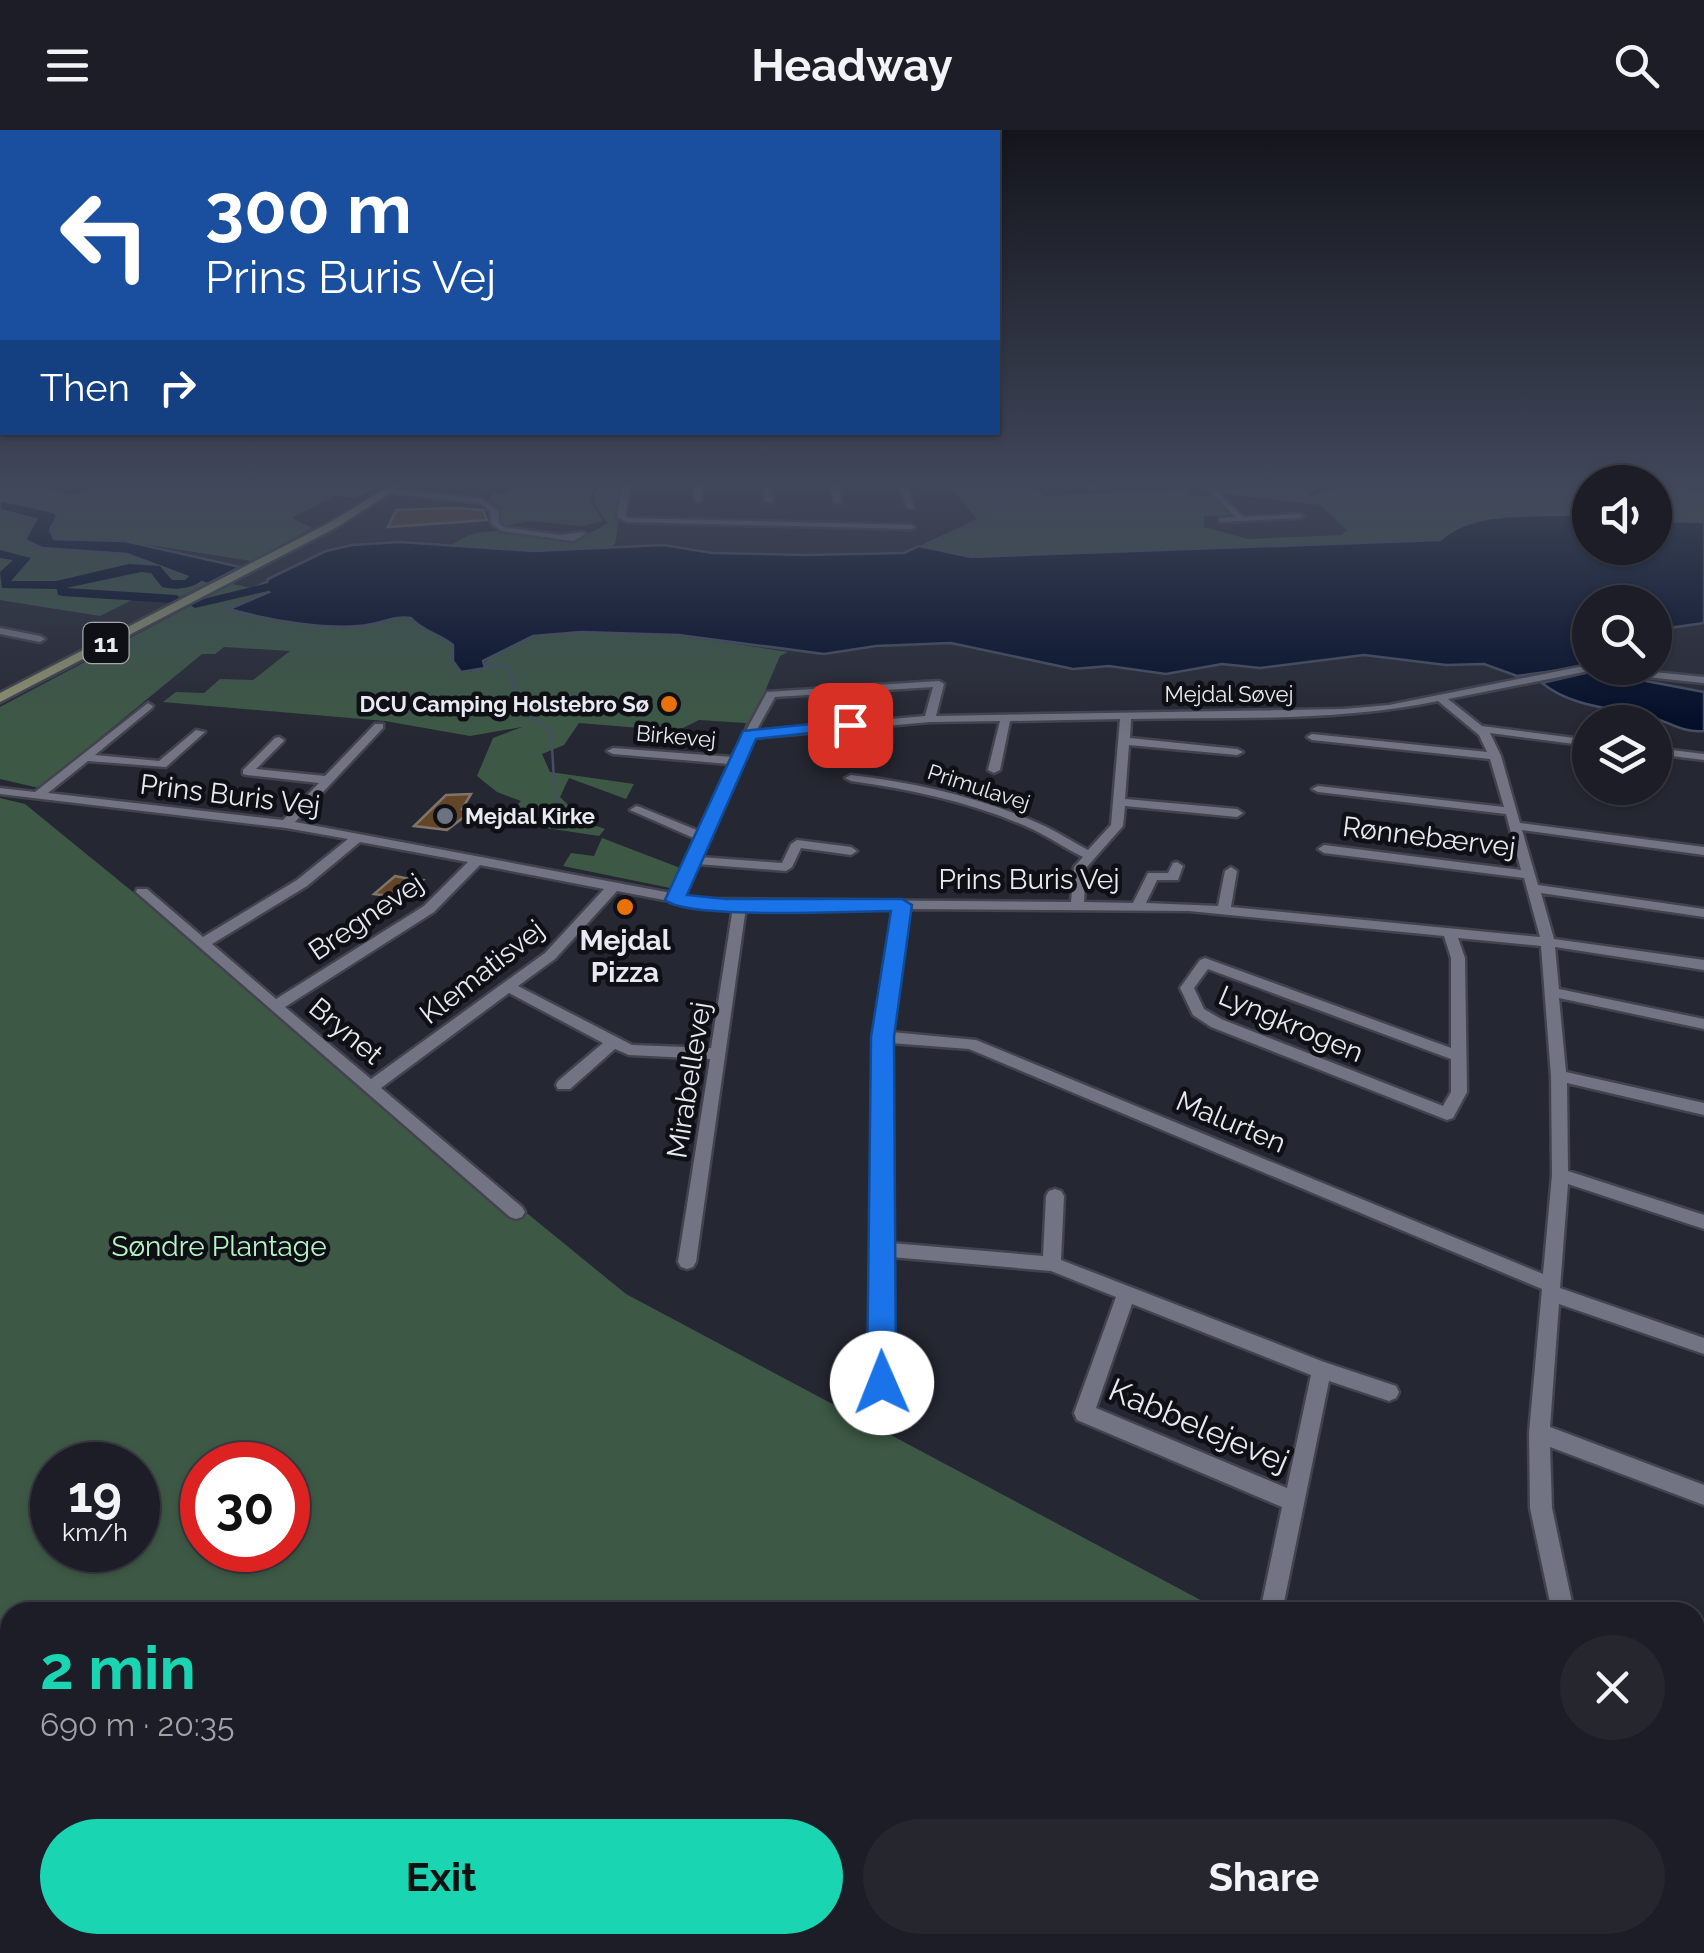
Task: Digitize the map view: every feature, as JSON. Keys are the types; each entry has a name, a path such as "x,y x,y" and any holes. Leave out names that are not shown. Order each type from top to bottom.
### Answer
{"main road":[{"name":"11","path":"0,698 249,569"}],"street":[{"path":"0,632 40,638"},
{"name":"Mejdal Søvej","path":"749,734 930,719 1343,712 1440,699 1589,668 1704,680"},
{"name":"Birkevej","path":"675,900 764,702 781,691 939,684 930,719"},
{"name":"Rønnebærvej","path":"1440,699 1480,728 1494,756 1548,942 1559,1076 1560,1175 1540,1433 1541,1508 1561,1602"},
{"path":"36,797 148,706"},
{"path":"1077,904 1076,879 1088,854 1117,826 1126,714"},
{"path":"994,770 1006,717"},
{"path":"286,824 379,726"},
{"path":"1480,728 1572,740"},
{"path":"84,758 162,764 200,732"},
{"path":"1312,737 1494,756"},
{"path":"279,740 247,772 328,780"},
{"path":"1125,741 1237,752"},
{"name":"Birkevej","path":"612,751 737,761"},
{"path":"1672,753 1704,757"},
{"name":"Primulavej","path":"851,778 934,793 1038,827 1061,844 1088,854"},
{"name":"Rønnebærvej","path":"1318,789 1511,811"},
{"name":"Prins Buris Vej","path":"0,791 286,824 675,900 740,906 1139,904 1548,942 1704,965"},
{"path":"1121,802 1238,814"},
{"path":"636,810 704,838"},
{"name":"Rønnebærvej","path":"1516,826 1704,852"},
{"path":"204,943 302,883 356,838"},
{"path":"696,860 786,868 798,844 851,851"},
{"name":"Rønnebærvej","path":"1324,849 1704,913"},
{"name":"Bregnevej","path":"277,1006 430,908 476,861"},
{"path":"1139,904 1153,876 1174,877 1177,866"},
{"path":"1224,910 1232,871"},
{"name":"Klematisvej","path":"372,1086 550,956 613,887"},
{"name":"Brynet","path":"142,892 516,1212"},
{"path":"882,1383 882,1037 902,905"},
{"name":"Mirabellevej","path":"687,1262 740,906"},
{"name":"Lyngkrogen","path":"1450,932 1458,958 1458,1056 1458,1092 1447,1114 1216,1023 1198,1012 1187,988 1205,963 1458,1056"},
{"path":"508,986 629,1050 718,1054"},
{"path":"1552,992 1704,1024"},
{"name":"Malurten","path":"882,1037 971,1044 1551,1289 1704,1346"},
{"path":"564,1085 614,1042"},
{"path":"1559,1076 1704,1109"},
{"path":"1560,1175 1704,1222"},
{"path":"1052,1264 1055,1196"},
{"path":"880,1249 1052,1264 1322,1370 1389,1392"},
{"name":"Kabbelejevej","path":"1127,1292 1084,1413 1295,1502"},
{"name":"Kabbelejevej","path":"1273,1602 1322,1370"},
{"path":"1540,1433 1704,1495"}],"green space":[{"path":"0,569 167,569 207,584 173,600 140,596 100,616 0,600"},
{"path":"265,581 270,592 230,610 331,623 371,624 412,618 451,642 461,672 471,672 531,637 586,630 658,634 788,652 780,656 748,731 743,731 746,723 699,720 677,731 579,723 564,745 542,754 550,772 634,784 626,799 569,778 560,797 585,822 605,829 599,836 500,821 521,801 497,792 477,776 493,738 522,727 470,736 385,721 163,702 176,692 204,693 220,679 253,680 290,651 224,647 215,654 202,654 39,788 0,779 0,707 232,584 251,588"},
{"name":"Søndre Plantage","path":"0,798 25,804 626,1294 1204,1602 0,1602"},
{"path":"602,838 683,869 670,888 563,866 571,853 594,856"}],"water":[{"path":"167,569 236,569 207,584"},
{"path":"289,569 1704,569 1704,623 1672,628 1672,585 1572,585 1572,668 1517,676 1484,664 1446,665 1364,655 1260,668 1222,664 1166,674 1109,666 1073,669 951,643 876,646 824,654 679,635 581,632 533,636 483,661 485,668 461,672 453,661 453,645 411,618 357,626 320,626 229,609 269,592 265,588 268,579"},
{"path":"1572,676 1572,685 1667,685 1704,692 1704,731 1672,724 1672,705 1594,705 1567,698 1542,683"}],"building":[{"name":"Mejdal Kirke","path":"471,794 462,809 472,811 447,830 414,826 446,795"},
{"path":"395,876 423,880 406,898 374,894"}],"waterway":[{"path":"12,569 1,579 7,585 35,586 56,585 118,569"},
{"path":"155,569 167,584 180,585 195,580 206,569"},
{"path":"195,603 297,580"},
{"path":"63,592 172,598"},
{"path":"485,666 509,667 523,711 551,731 555,797 579,827"}],"place":[{"name":"DCU Camping Holstebro Sø","path":"669,704"},
{"name":"Mejdal Kirke","path":"445,816"},
{"name":"Mejdal Pizza","path":"625,907"}],"route":[{"path":"850,725 749,734 675,900 726,906 902,905 882,1037 882,1383"}]}
